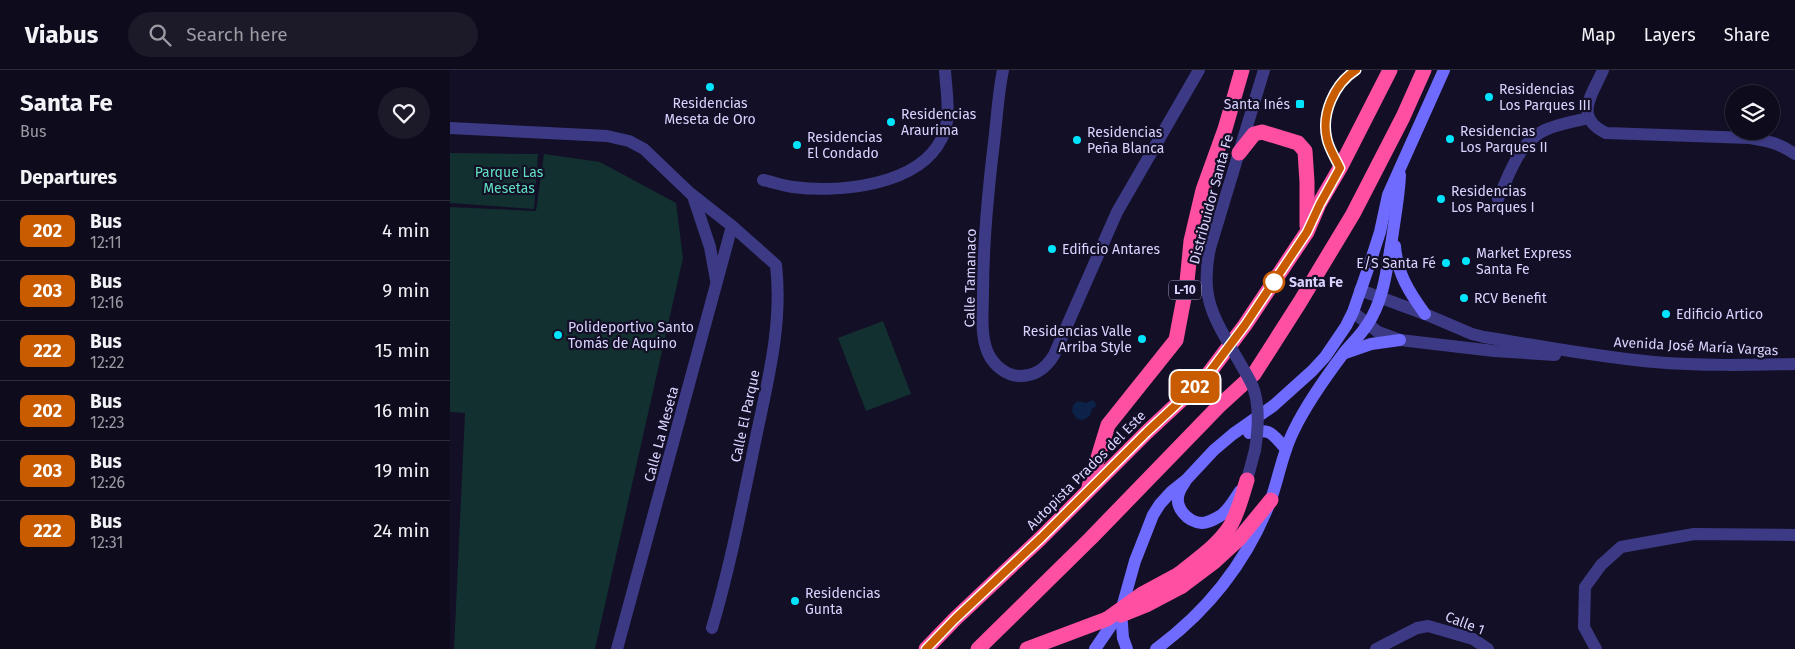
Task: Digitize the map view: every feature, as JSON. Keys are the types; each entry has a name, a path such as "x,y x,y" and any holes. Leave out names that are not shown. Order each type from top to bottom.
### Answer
{"highway":[{"name":"L-10","path":"1088,491 1108,426 1176,340 1187,282 1191,240 1203,190 1225,129 1242,70"},
{"name":"Autopista Prados del Este","path":"926,649 1147,432 1206,377 1245,325 1307,232 1390,70"},
{"path":"978,649 1091,538 1219,406 1254,374 1353,214 1403,117 1424,70"},
{"path":"1239,153 1254,134 1262,132 1298,143 1305,151 1307,232"},
{"path":"1107,619 1142,594 1179,574 1211,548 1229,528 1239,506 1247,480"},
{"path":"1027,649 1131,612 1182,586 1214,562 1239,539 1270,500"}],"street":[{"path":"763,180 790,187 817,189 846,188 902,175 930,155 942,138 947,122 944,70"},
{"name":"Calle Tamanaco","path":"1003,70 987,201 983,264 984,340 988,354 1003,371 1018,376 1040,372 1054,355 1117,212 1199,70"},
{"name":"Distribuidor Santa Fe","path":"1247,480 1257,437 1256,397 1254,387 1216,321 1206,289 1206,265 1245,127 1264,70"},
{"path":"1095,649 1121,611 1135,561 1153,515 1170,492 1186,480 1214,450 1273,406 1312,371 1336,340 1353,312 1380,232 1388,195 1444,70"},
{"path":"1603,70 1587,106 1589,118 1594,127 1606,133 1750,138 1774,142 1795,154"},
{"path":"1498,199 1518,156 1534,137 1548,128 1589,118"},
{"name":"Calle El Parque","path":"450,128 607,136 629,141 644,149 693,196 732,226 776,265 778,281 774,351 727,575 712,628"},
{"path":"1156,649 1180,632 1196,617 1231,575 1255,538 1293,431 1314,394 1343,354 1368,325 1385,283 1399,196 1400,168"},
{"path":"693,196 710,247 716,284"},
{"path":"1395,216 1395,248 1398,268 1405,285 1425,314"},
{"name":"Calle La Meseta","path":"617,649 732,226"},
{"name":"Avenida José María Vargas","path":"1360,290 1472,334 1595,355 1656,362 1748,365 1795,364"},
{"name":"Avenida José María Vargas","path":"1353,312 1382,334 1400,340 1531,354 1595,355"},
{"path":"1343,354 1371,344 1400,340"},
{"path":"1214,450 1248,433 1262,430 1271,432 1286,449"},
{"path":"1186,480 1179,492 1180,510 1186,517 1203,523 1222,515 1231,506 1247,480"},
{"path":"1596,649 1584,627 1585,587 1601,565 1621,547 1694,534 1795,535"},
{"path":"1121,611 1123,638 1127,649"},
{"name":"Calle 1","path":"1376,649 1417,628 1428,626 1473,639 1488,649"}],"green space":[{"name":"Parque Las Mesetas","path":"450,153 538,154 534,209 450,203"},
{"name":"Polideportivo Santo Tomás de Aquino","path":"544,154 600,162 676,203 683,258 595,649 454,649 465,413 450,412 450,207 536,211"},
{"path":"883,321 911,394 866,411 838,338"}],"water":[{"path":"1092,400 1096,406 1092,409 1090,416 1083,420 1077,419 1072,412 1073,405 1078,401 1086,403"}],"bus line":[{"name":"202","path":"926,649 1147,432 1206,377 1245,325 1307,232 1340,168 1327,141 1325,124 1329,104 1340,83 1356,70"}],"place":[{"name":"Residencias Meseta de Oro","path":"710,87"},
{"name":"Residencias Los Parques III","path":"1489,97"},
{"name":"Santa Inés","path":"1300,104"},
{"name":"Residencias Araurima","path":"891,122"},
{"name":"Residencias Los Parques II","path":"1450,139"},
{"name":"Residencias Peña Blanca","path":"1077,140"},
{"name":"Residencias El Condado","path":"797,145"},
{"name":"Residencias Los Parques I","path":"1441,199"},
{"name":"Edificio Antares","path":"1052,249"},
{"name":"Market Express Santa Fe","path":"1466,261"},
{"name":"E/S Santa Fé","path":"1446,263"},
{"name":"Santa Fe","path":"1274,282"},
{"name":"RCV Benefit","path":"1464,298"},
{"name":"Edificio Artico","path":"1666,314"},
{"name":"Polideportivo Santo Tomás de Aquino","path":"558,335"},
{"name":"Residencias Valle Arriba Style","path":"1142,339"},
{"name":"Residencias Gunta","path":"795,601"}]}
